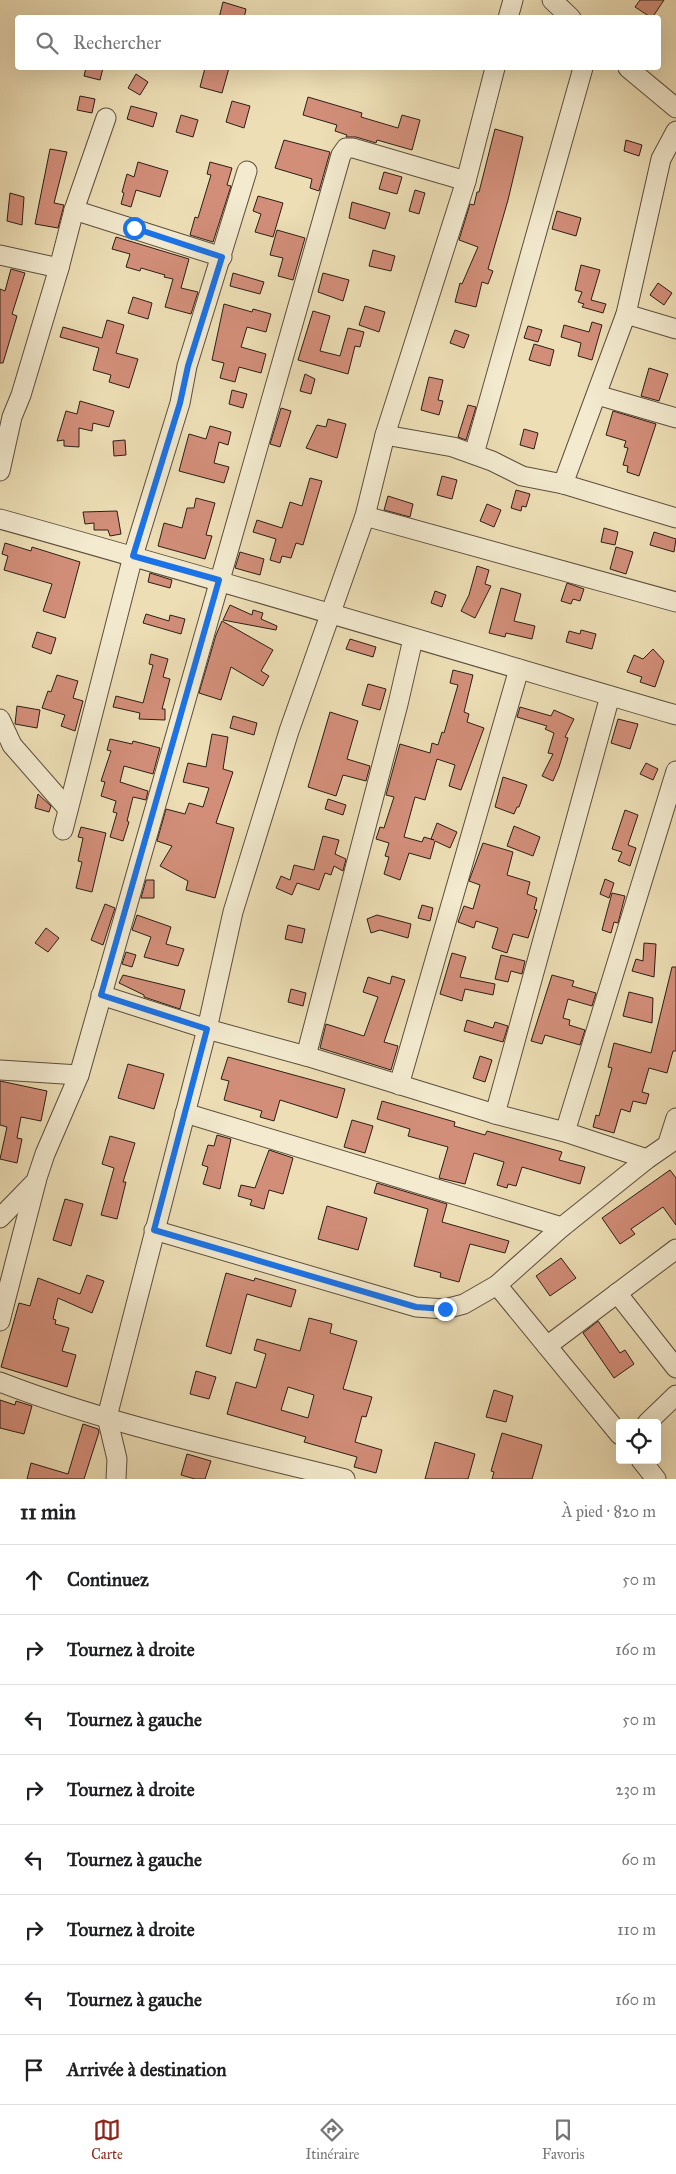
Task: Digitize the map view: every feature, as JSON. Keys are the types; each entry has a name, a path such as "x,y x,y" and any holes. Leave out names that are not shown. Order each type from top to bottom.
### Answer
{"street":[{"path":"509,15 513,0"},
{"path":"552,0 568,15"},
{"path":"116,1479 116,1459 106,1417 207,1029 233,912 263,809 329,614 365,516 385,435 466,181 494,70"},
{"path":"474,454 582,70"},
{"path":"630,70 676,108"},
{"path":"0,471 12,417 21,395 59,268 74,210 106,118"},
{"path":"563,484 626,314 661,160 676,131"},
{"path":"0,1321 36,1181 45,1154 79,1075 343,151 346,148 353,148 466,181"},
{"path":"63,830 133,556 180,403 188,366 247,171"},
{"path":"74,210 222,257"},
{"path":"0,255 59,268"},
{"path":"626,314 676,329"},
{"path":"596,395 676,418"},
{"path":"385,435 453,447 474,454 522,476 563,484 676,518"},
{"path":"365,516 676,602"},
{"path":"0,519 219,580 413,639 676,715"},
{"path":"306,1056 398,704 413,639"},
{"path":"399,1085 519,669"},
{"path":"495,1114 610,696"},
{"path":"0,719 12,746 68,809"},
{"path":"565,1132 676,771"},
{"path":"101,995 207,1029 306,1056 495,1114 565,1132 647,1160"},
{"path":"0,1070 79,1075"},
{"path":"185,1113 562,1227"},
{"path":"154,1230 428,1309 445,1309 464,1304 497,1285 562,1227 672,1141 676,1118"},
{"path":"0,1218 36,1181"},
{"path":"547,1346 676,1249"},
{"path":"497,1285 616,1430"},
{"path":"617,1293 676,1368"},
{"path":"0,1382 43,1399 106,1417 346,1479"},
{"path":"651,1419 676,1395"},
{"path":"644,1464 656,1479"}],"building":[{"path":"640,0 664,0 654,15 647,15 635,7"},
{"path":"223,2 246,9 245,15 220,15"},
{"path":"86,70 102,70 100,80 84,76"},
{"path":"204,70 228,70 222,93 200,87"},
{"path":"136,74 148,82 140,95 128,88"},
{"path":"80,96 95,99 92,113 77,110"},
{"path":"308,97 362,113 361,117 398,128 402,115 420,120 412,150 377,140 376,143 356,137 346,137 347,135 335,131 337,125 303,115"},
{"path":"232,101 250,106 244,128 226,122"},
{"path":"131,106 157,113 153,127 127,119"},
{"path":"181,115 198,120 193,137 176,132"},
{"path":"495,129 523,137 508,200 488,269 493,271 488,284 482,282 476,307 455,302 460,283 462,284 478,247 459,240 470,204 474,205 477,192 479,192"},
{"path":"284,140 330,152 319,191 310,188 312,179 275,168"},
{"path":"626,140 642,145 639,156 624,151"},
{"path":"50,149 67,152 54,203 64,205 58,228 35,224"},
{"path":"138,162 168,171 160,197 136,190 131,207 121,204 124,193 122,192 127,174 134,177"},
{"path":"210,162 232,168 227,185 231,186 213,242 190,235 195,217 198,218 211,175 207,174"},
{"path":"384,172 402,177 397,194 379,189"},
{"path":"415,190 425,193 419,214 409,211"},
{"path":"10,193 24,197 22,225 7,221"},
{"path":"258,196 283,203 273,237 255,232 261,214 253,211"},
{"path":"352,202 390,213 385,229 349,218"},
{"path":"557,211 581,218 576,236 552,229"},
{"path":"277,230 305,238 293,280 278,276 283,258 270,255"},
{"path":"116,237 189,259 181,288 198,292 191,314 165,307 173,279 141,268 140,271 126,267 130,254 112,249"},
{"path":"373,250 395,256 391,271 369,266"},
{"path":"581,265 600,270 591,300 606,304 603,313 582,307 584,304 578,302 582,292 575,290"},
{"path":"11,269 25,273 12,314 17,316 3,363 0,363 0,289 5,291"},
{"path":"233,273 264,282 260,294 230,286"},
{"path":"323,273 349,280 343,301 318,292"},
{"path":"658,283 672,293 664,305 650,295"},
{"path":"133,297 152,303 148,319 128,313"},
{"path":"224,304 252,312 253,309 271,314 266,332 247,327 241,347 266,354 261,373 239,367 235,382 220,378 224,363 212,360"},
{"path":"365,306 385,312 379,332 359,325"},
{"path":"313,311 330,316 320,351 340,356 348,328 364,332 360,347 355,346 348,374 298,360"},
{"path":"107,320 124,325 116,353 138,359 129,388 109,382 111,375 93,370 99,348 60,337 63,327 102,338"},
{"path":"592,322 602,325 592,360 578,356 581,343 561,337 564,325 589,332"},
{"path":"528,326 542,330 538,342 524,338"},
{"path":"455,330 469,335 464,348 450,343"},
{"path":"534,344 554,350 550,366 529,360"},
{"path":"649,368 668,374 659,401 641,396"},
{"path":"305,374 315,379 311,394 300,391"},
{"path":"429,377 443,380 438,400 443,401 439,415 421,410"},
{"path":"232,390 247,394 243,408 229,404"},
{"path":"80,401 114,411 109,427 93,423 92,431 79,428 79,447 64,446 64,440 57,441 66,411 77,414"},
{"path":"468,405 476,407 466,440 458,437"},
{"path":"281,408 291,411 280,447 270,444"},
{"path":"613,411 656,424 639,476 627,472 628,466 623,465 628,448 624,447 626,441 606,435"},
{"path":"328,419 346,424 337,458 306,448 317,425 326,427"},
{"path":"210,426 231,432 228,445 219,442 214,463 229,467 224,483 179,471 189,434 206,439"},
{"path":"524,429 538,433 534,449 520,445"},
{"path":"125,440 126,455 114,456 113,441"},
{"path":"442,476 457,480 452,499 437,495"},
{"path":"310,478 322,481 303,545 296,543 291,558 282,556 280,563 270,560 276,539 253,532 257,520 282,528 290,502 302,506"},
{"path":"516,490 530,494 526,507 522,506 521,511 511,508"},
{"path":"388,496 413,504 410,517 384,510"},
{"path":"196,498 215,503 206,535 212,536 205,559 158,546 164,523 182,528 187,508 194,508"},
{"path":"487,504 501,510 494,527 480,521"},
{"path":"117,511 121,534 110,536 108,530 94,530 94,523 85,524 83,512"},
{"path":"604,528 618,532 615,545 601,542"},
{"path":"654,532 676,539 674,552 650,545"},
{"path":"5,543 31,551 32,547 80,562 65,618 43,611 52,584 4,570 8,556 2,554"},
{"path":"616,547 633,552 626,574 610,569"},
{"path":"240,552 264,559 260,575 235,568"},
{"path":"477,566 489,570 485,584 491,586 475,618 461,611 469,595"},
{"path":"150,573 172,580 170,588 148,582"},
{"path":"567,583 584,589 580,601 573,599 571,604 561,601"},
{"path":"501,588 521,594 514,621 535,626 532,639 506,633 505,637 489,633"},
{"path":"435,591 446,595 442,607 431,603"},
{"path":"230,605 252,615 253,610 263,613 261,619 277,626 276,630 223,620"},
{"path":"146,614 169,621 170,615 185,619 181,634 143,623"},
{"path":"222,621 273,650 261,671 269,676 263,686 231,667 221,700 199,693"},
{"path":"581,630 596,634 592,649 566,642 569,631 580,634"},
{"path":"37,632 56,638 51,654 32,647"},
{"path":"350,639 376,647 373,657 346,649"},
{"path":"653,649 664,661 655,687 640,682 642,677 627,672 634,655 643,659"},
{"path":"151,654 168,659 163,677 170,679 162,709 165,709 165,720 139,719 140,713 113,707 116,696 143,703 153,665 149,664"},
{"path":"453,670 473,675 464,712 469,714 467,722 484,728 461,790 449,786 455,765 437,759 425,800 415,797 404,837 422,842 424,837 434,840 431,839 437,823 457,832 450,848 435,841 430,859 409,853 400,880 384,874 389,857 385,856 389,843 376,839 380,827 384,828 394,797 386,795 400,744 430,753 432,743 438,745 442,732 444,733 458,685 450,683"},
{"path":"57,675 78,681 73,698 83,701 75,731 61,726 65,715 42,708 48,691 51,692"},
{"path":"368,684 386,689 380,710 362,705"},
{"path":"17,706 40,710 37,728 15,724"},
{"path":"520,707 551,716 554,710 574,719 565,737 568,738 553,781 542,776 553,754 548,753 554,733 545,729 547,726 517,717"},
{"path":"330,712 358,721 347,759 370,766 366,781 343,775 336,796 308,787"},
{"path":"233,716 257,723 254,735 230,728"},
{"path":"618,719 638,724 630,749 611,743"},
{"path":"212,734 228,737 223,769 233,772 216,823 234,828 215,898 186,890 188,881 160,866 172,846 157,841 166,809 185,814 189,803 203,807 209,788 183,782 188,763 206,767"},
{"path":"110,739 132,744 133,741 160,748 153,774 124,766 120,782 148,791 146,800 133,797 127,821 129,822 123,841 110,837 117,813 113,812 116,801 101,796 105,782 101,781 111,751 107,750"},
{"path":"646,763 658,769 653,780 640,774"},
{"path":"503,777 527,785 519,807 517,807 514,814 495,807"},
{"path":"38,794 51,806 49,812 35,808"},
{"path":"328,799 346,805 343,815 325,809"},
{"path":"625,810 638,815 628,845 636,848 630,866 618,861 622,852 612,849"},
{"path":"514,826 540,837 533,856 507,846"},
{"path":"81,827 106,833 92,892 76,888 82,862 78,861 83,838 78,837"},
{"path":"323,836 339,840 335,854 346,859 343,871 334,866 331,875 325,873 319,890 297,883 292,895 276,888 281,876 290,880 294,865 314,870"},
{"path":"483,843 513,852 507,875 530,882 527,894 537,898 534,909 537,910 528,938 513,934 507,953 492,948 498,928 476,921 474,928 458,922 464,906 473,909 480,885 469,881"},
{"path":"605,879 614,883 609,898 600,894"},
{"path":"146,880 154,880 154,898 141,898"},
{"path":"612,893 625,896 618,923 614,922 611,933 602,930"},
{"path":"105,904 115,908 103,945 91,940"},
{"path":"422,905 433,908 430,921 418,918"},
{"path":"137,915 171,927 166,944 184,949 178,966 144,957 151,937 132,930"},
{"path":"377,915 411,924 408,938 380,930 371,933 367,919"},
{"path":"288,925 305,929 302,943 285,939"},
{"path":"46,928 59,938 48,952 35,943"},
{"path":"644,943 656,944 654,977 632,971 636,959 643,961"},
{"path":"126,952 136,955 132,967 122,964"},
{"path":"452,953 466,957 460,977 495,984 493,995 465,989 462,1001 440,994"},
{"path":"501,955 525,961 522,974 511,971 508,982 495,979"},
{"path":"672,967 676,967 676,1051 673,1051 667,1073 649,1068 642,1092 649,1094 646,1104 633,1101 630,1112 621,1109 614,1133 593,1127 596,1115 599,1116 612,1068 608,1067 614,1043 651,1053"},
{"path":"123,975 185,990 180,1009 144,997 144,995 119,983"},
{"path":"552,975 574,981 572,986 596,993 592,1006 568,999 563,1018 570,1020 569,1025 585,1030 580,1045 545,1035 542,1044 531,1041"},
{"path":"392,976 405,980 384,1042 398,1046 391,1070 320,1048 326,1024 364,1036 378,997 363,992 368,977 390,984"},
{"path":"291,989 306,993 303,1006 288,1002"},
{"path":"629,992 653,998 652,1023 623,1016"},
{"path":"467,1020 493,1028 495,1022 508,1026 503,1042 464,1031"},
{"path":"480,1056 492,1060 485,1082 473,1078"},
{"path":"228,1057 345,1089 337,1118 280,1100 274,1121 260,1117 262,1111 224,1100 229,1081 221,1079"},
{"path":"128,1064 164,1074 154,1109 118,1098"},
{"path":"0,1081 47,1091 41,1121 21,1117 17,1138 22,1139 17,1163 0,1159 7,1127 0,1125"},
{"path":"382,1101 455,1122 454,1126 485,1135 487,1131 562,1152 559,1160 585,1167 580,1184 522,1167 516,1186 508,1184 507,1188 497,1185 504,1162 474,1153 465,1184 439,1178 448,1147 408,1136 410,1129 377,1119"},
{"path":"352,1120 373,1126 365,1153 344,1147"},
{"path":"217,1135 231,1139 220,1189 203,1184 208,1167 202,1165 208,1145 214,1146"},
{"path":"110,1136 135,1143 123,1182 126,1182 117,1219 101,1215 114,1168 102,1164"},
{"path":"269,1150 293,1158 283,1194 269,1190 264,1209 250,1205 252,1200 238,1196 241,1185 255,1188"},
{"path":"670,1170 676,1178 676,1225 663,1207 631,1229 635,1234 620,1244 602,1218"},
{"path":"377,1183 447,1204 442,1222 509,1241 505,1253 470,1244 459,1282 440,1277 441,1273 414,1266 428,1209 374,1193"},
{"path":"65,1199 83,1204 71,1246 53,1240"},
{"path":"327,1206 367,1218 358,1250 318,1239"},
{"path":"561,1258 576,1278 550,1296 536,1276"},
{"path":"226,1273 254,1281 255,1278 296,1290 291,1307 247,1294 231,1354 206,1346"},
{"path":"87,1275 104,1281 92,1313 58,1298 53,1319 56,1320 55,1324 69,1328 62,1351 76,1355 67,1387 1,1367 19,1303 30,1306 38,1278 80,1294"},
{"path":"309,1318 332,1324 330,1333 357,1341 343,1389 372,1397 366,1417 362,1416 355,1442 382,1450 376,1473 354,1467 357,1457 304,1442 306,1437 227,1414 236,1382 256,1388 266,1354 254,1350 257,1339 300,1351","holes":["288,1387 314,1395 308,1418 281,1410"]},
{"path":"598,1321 620,1353 625,1350 634,1364 614,1378 583,1333"},
{"path":"196,1371 216,1377 209,1399 190,1394"},
{"path":"494,1390 513,1396 506,1422 486,1417"},
{"path":"0,1400 15,1405 16,1401 32,1406 24,1434 0,1428"},
{"path":"83,1424 98,1429 99,1432 84,1479 27,1479 31,1463 68,1474"},
{"path":"502,1433 542,1445 532,1479 492,1479 494,1472 491,1471"},
{"path":"435,1442 475,1454 468,1479 425,1479"},
{"path":"187,1454 211,1461 205,1479 195,1479 181,1475"}],"route":[{"path":"134,228 222,257 133,556 219,580 101,995 207,1029 154,1230 416,1307 445,1309"}]}
